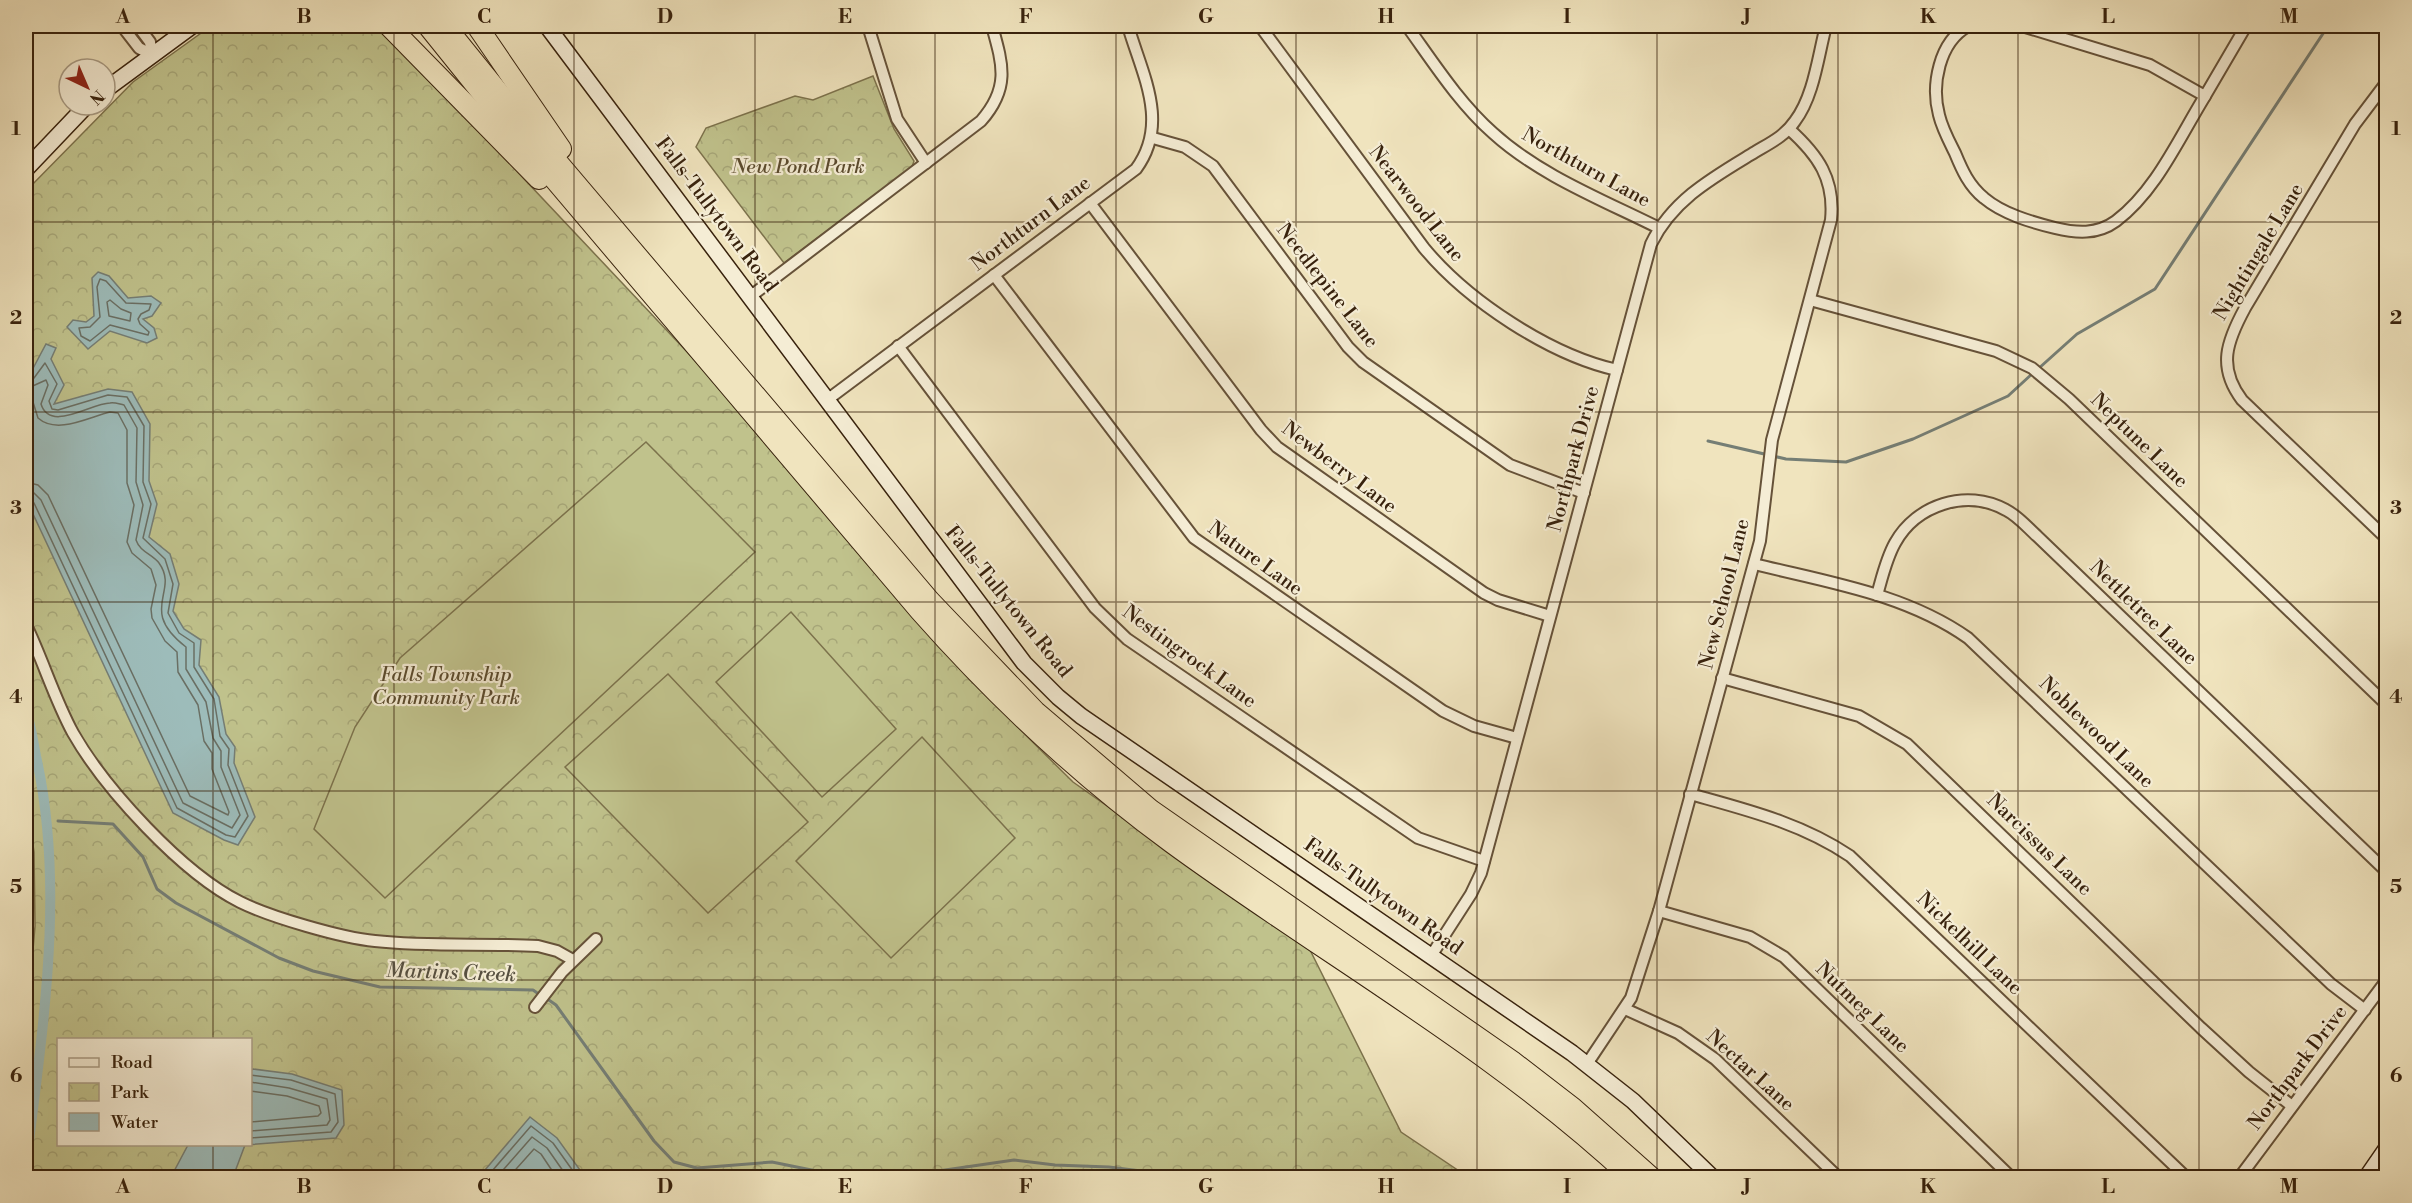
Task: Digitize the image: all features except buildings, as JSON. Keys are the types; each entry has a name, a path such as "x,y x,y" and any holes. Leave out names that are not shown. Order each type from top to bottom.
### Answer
{"highway":[{"path":"389,26 662,306"},
{"path":"428,26 494,108 939,633 998,695 1054,747 1174,844 1504,1072 1564,1119 1632,1178"},
{"path":"445,26 930,602 982,659 1049,724 1122,787 1182,833 1527,1072 1573,1108 1652,1178"},
{"path":"477,26 622,238"}],"street":[{"path":"122,26 139,48 152,55"},
{"path":"138,26 150,42 152,55"},
{"path":"117,81 192,26"},
{"name":"Falls-Tullytown Road","path":"547,26 1024,663 1058,698 1587,1064 1633,1101 1713,1178"},
{"path":"868,26 897,119 926,163"},
{"path":"751,297 981,121 997,98 1003,74 992,26"},
{"name":"Northturn Lane","path":"826,400 1136,169 1145,157 1153,138 1154,113 1128,26"},
{"name":"Nearwood Lane","path":"1260,26 1424,248 1447,274 1542,342 1591,364 1617,370"},
{"name":"Northturn Lane","path":"1407,26 1473,112 1504,142 1552,173 1659,228"},
{"name":"Northpark Drive","path":"1431,956 1476,885 1484,861 1651,244 1659,228 1682,200 1789,129 1806,99 1826,26"},
{"path":"1968,26 1950,41 1941,63 1936,99 1939,117 1963,172 1982,197 1996,208 2049,227 2086,233 2100,230 2116,221 2147,189 2246,26"},
{"path":"2022,26 2150,65 2205,96"},
{"name":"Nightingale Lane","path":"2386,83 2355,124 2245,308 2231,333 2225,356 2228,376 2242,400 2386,538"},
{"path":"26,169 76,117"},
{"name":"New School Lane","path":"1587,1064 1625,1009 1642,969 1659,911 1754,564 1763,520 1772,440 1831,220 1831,191 1821,164 1813,152 1789,129"},
{"name":"Needlepine Lane","path":"1153,138 1185,147 1212,166 1348,347 1379,376 1510,465 1584,493"},
{"name":"Newberry Lane","path":"1090,203 1261,430 1277,447 1484,593 1498,600 1550,616"},
{"name":"Nature Lane","path":"994,275 1194,538 1443,711 1474,726 1517,738"},
{"name":"Neptune Lane","path":"1810,300 1996,351 2032,368 2069,399 2386,704"},
{"name":"Nestingrock Lane","path":"898,346 1095,608 1127,639 1418,838 1484,861"},
{"name":"Nettletree Lane","path":"1878,595 1894,544 1918,516 1940,504 1966,500 1994,504 2007,510 2037,536 2386,871"},
{"name":"Noblewood Lane","path":"1754,564 1878,595 1932,615 1985,652 2283,939 2331,984 2365,1010"},
{"path":"26,625 59,705 96,769 139,819 214,887 241,903 277,916 373,941 538,946 557,951 573,960"},
{"name":"Narcissus Lane","path":"1722,678 1859,716 1906,744 2201,1028 2248,1072 2292,1106"},
{"name":"Nickelhill Lane","path":"1690,794 1780,819 1808,830 1850,856 2187,1178"},
{"name":"Nutmeg Lane","path":"1659,911 1750,937 1784,957 2012,1178"},
{"path":"535,1007 573,960 596,939"},
{"name":"Northpark Drive","path":"2239,1178 2386,981"},
{"name":"Nectar Lane","path":"1625,1009 1678,1033 1707,1052 1839,1178"},
{"path":"2366,1178 2386,1149"}],"green space":[{"name":"Falls Township Community Park","path":"211,26 380,26 722,389 969,679 1073,782 1309,948 1401,1132 1468,1177 26,1178 26,1032 35,926 34,852 26,797 26,191 99,117 117,117 117,98 133,82"},
{"name":"New Pond Park","path":"873,76 894,129 914,161 912,167 784,263 696,147 706,128 795,96 813,100"},
{"path":"646,442 755,552 385,898 314,829 355,727 400,658"},
{"path":"791,612 896,729 822,797 716,682"},
{"path":"668,674 808,822 708,913 565,767"},
{"path":"922,737 1015,838 891,958 796,861"}],"water":[{"path":"98,272 109,276 128,298 151,296 161,303 152,316 143,319 154,328 157,338 147,343 110,331 88,349 67,327 73,320 86,322 94,316 92,278"},
{"path":"46,344 56,348 51,359 64,385 54,404 108,389 132,392 150,424 149,481 157,504 149,537 170,554 179,584 173,611 184,629 201,640 199,665 219,697 226,734 235,747 234,763 255,817 238,845 173,813 26,499 26,376 30,374"},
{"path":"252,1070 292,1074 342,1090 344,1125 336,1138 252,1144"},
{"path":"530,1117 557,1138 585,1177 479,1177"},
{"path":"187,1146 245,1146 233,1177 171,1177"}],"waterway":[{"path":"2038,369 2077,334 2155,289 2328,26"},
{"path":"1708,441 1786,459 1846,462 1913,439 2008,396 2033,373"},
{"path":"26,711 45,807 50,909 44,1012 26,1166"},
{"name":"Martins Creek","path":"58,821 113,824 143,857 157,889 176,903 279,958 313,971 380,987 533,990 540,995"},
{"name":"Martins Creek","path":"546,998 556,1005 654,1141 674,1162 697,1168 772,1162 851,1178"},
{"name":"Martins Creek","path":"890,1178 1014,1160 1055,1165 1109,1167 1197,1178"}]}
